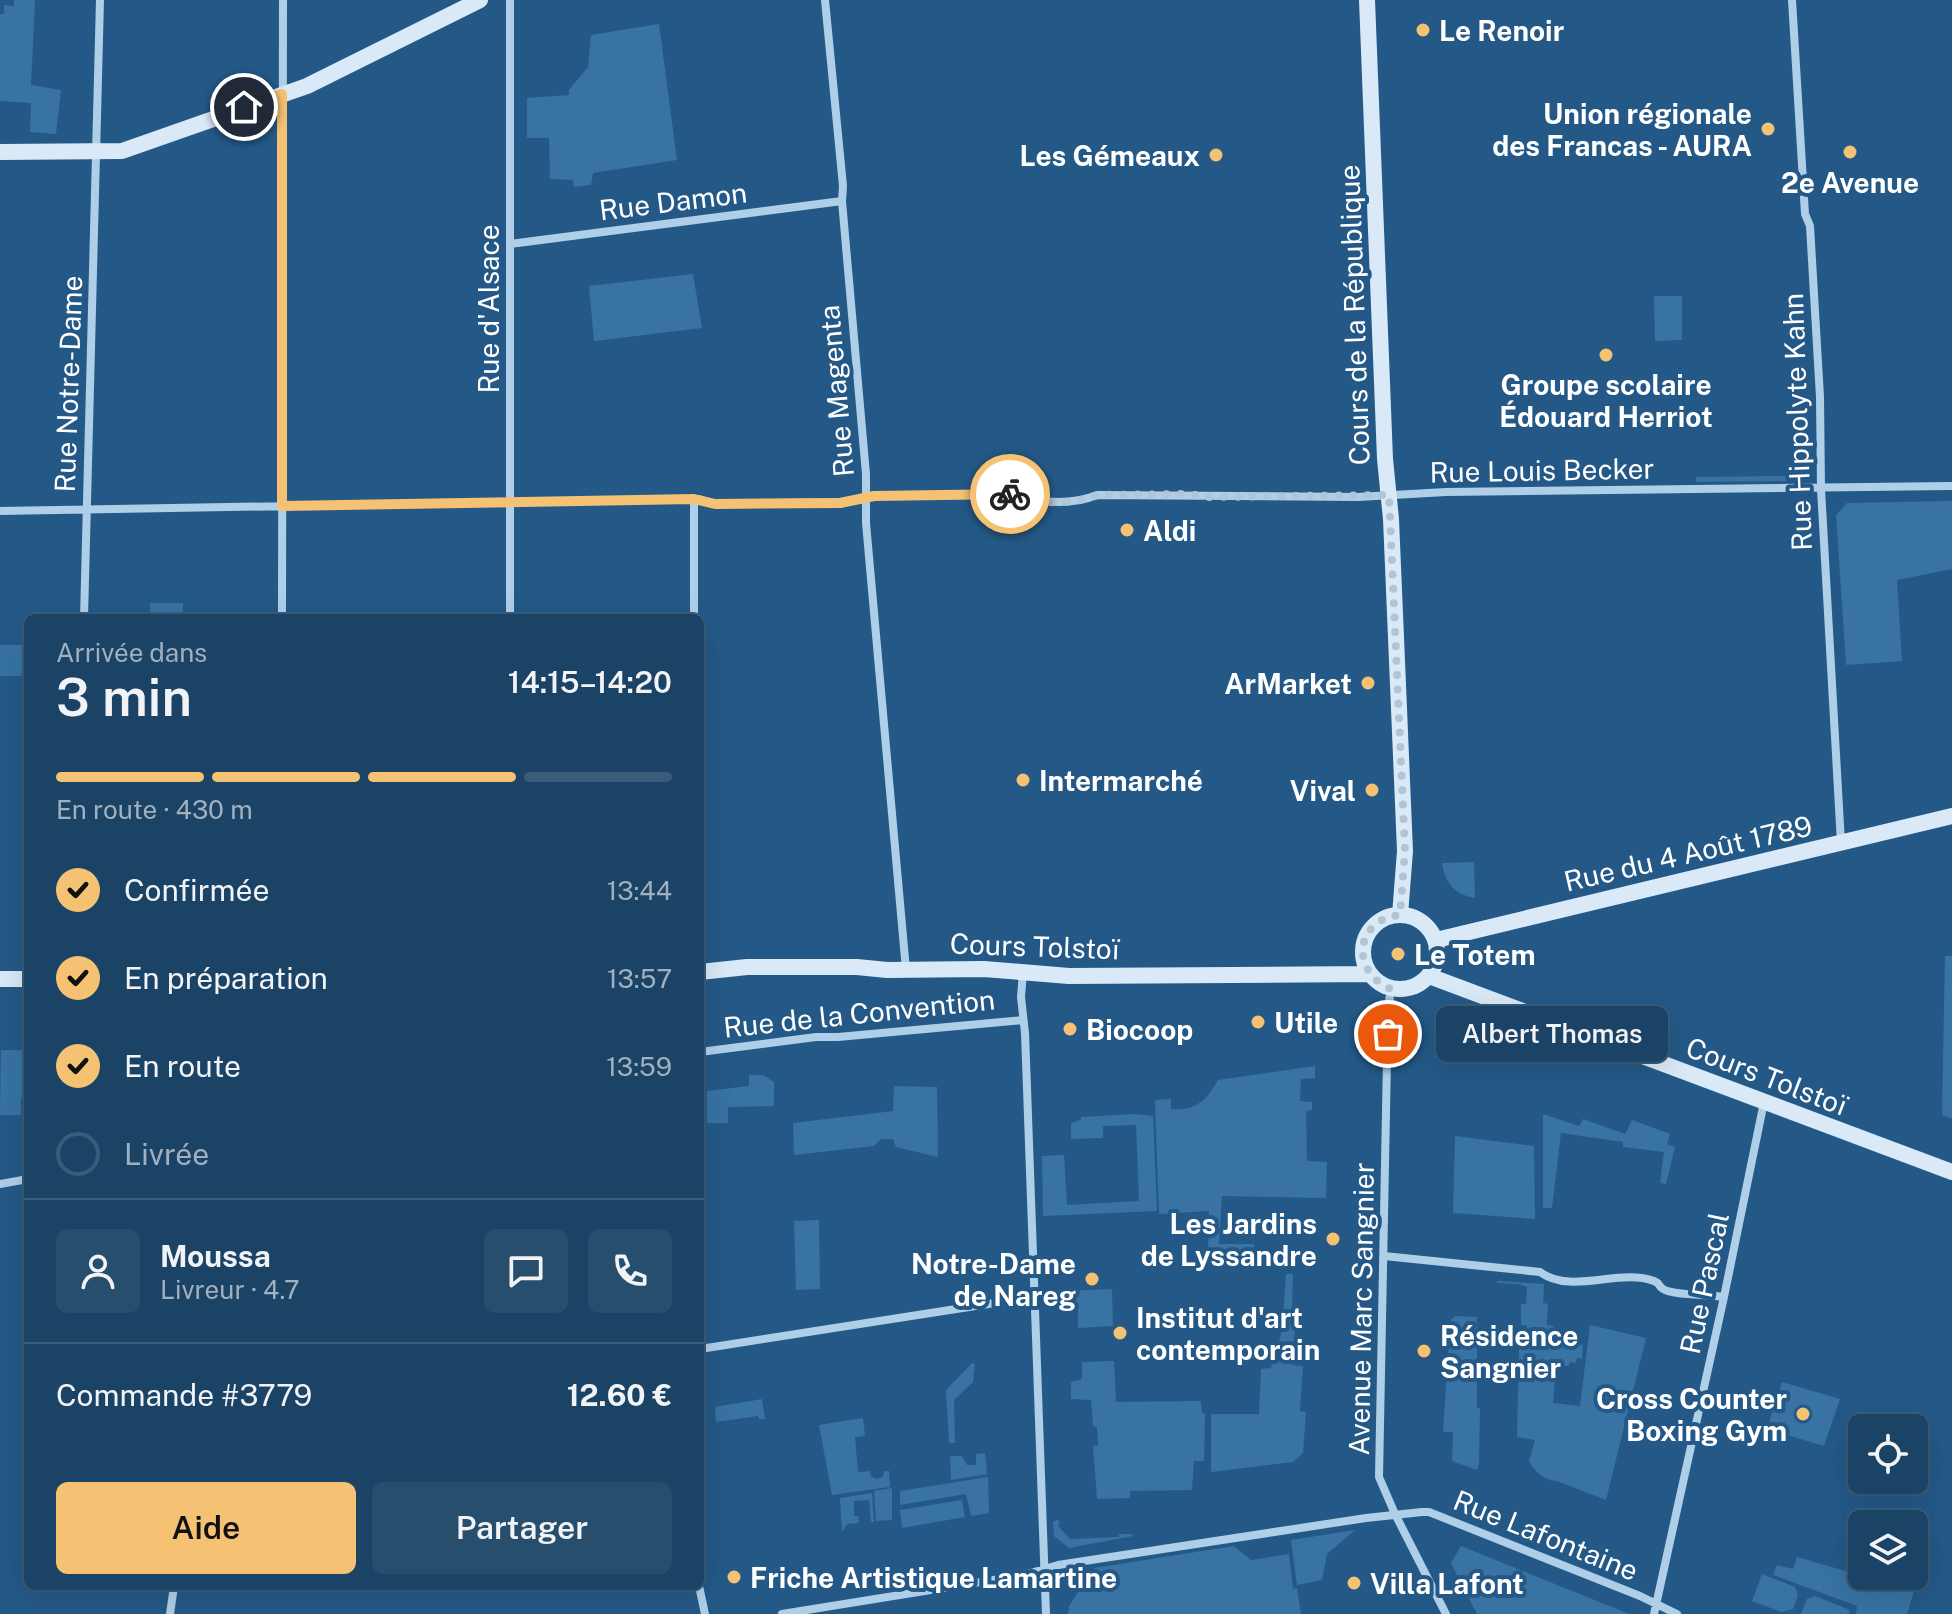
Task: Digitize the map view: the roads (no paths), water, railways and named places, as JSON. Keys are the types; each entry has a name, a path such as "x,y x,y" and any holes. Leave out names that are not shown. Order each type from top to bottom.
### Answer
{"main road":[{"path":"0,152 122,151 307,86 480,0"},
{"name":"Cours de la République","path":"1367,0 1385,459 1405,851 1400,915"},
{"name":"Rue du 4 Août 1789","path":"1436,940 1952,816"},
{"path":"1400,915 1409,916 1426,924 1436,940 1438,956 1429,976 1412,988 1391,989 1375,981 1369,974 1362,949 1367,934 1378,922 1400,915"},
{"name":"Cours Tolstoï","path":"704,972 747,967 857,967 984,969 1069,976 1369,974"},
{"name":"Cours Tolstoï","path":"1429,976 1952,1172"},
{"path":"0,979 24,979"}],"street":[{"name":"Rue Notre-Dame","path":"84,614 100,0"},
{"path":"282,614 282,523 278,506 283,0"},
{"name":"Rue d'Alsace","path":"510,0 510,614"},
{"name":"Rue Magenta","path":"825,0 843,186 906,970"},
{"name":"Rue Hippolyte Kahn","path":"1792,0 1805,214 1810,226 1816,314 1821,489 1841,843"},
{"name":"Rue Damon","path":"510,244 842,201"},
{"name":"Rue Louis Becker","path":"0,511 694,499 715,504 840,503 866,498 1022,494 1035,501 1085,500 1097,495 1191,494 1204,497 1952,486"},
{"path":"694,499 694,614"},
{"path":"1023,972 1021,997 1046,1614"},
{"name":"Avenue Marc Sangnier","path":"1391,989 1388,1007 1379,1477 1446,1614"},
{"name":"Rue de la Convention","path":"704,1051 816,1037 1023,1020"},
{"name":"Rue Pascal","path":"1655,1609 1764,1102"},
{"path":"0,1184 24,1180"},
{"path":"1384,1256 1540,1272 1547,1277 1598,1282 1609,1277 1656,1281 1664,1290 1724,1297"},
{"path":"704,1348 1033,1297"},
{"name":"Rue Lafontaine","path":"782,1614 1024,1575 1043,1569 1395,1514 1429,1512 1655,1609 1677,1614"},
{"path":"170,1614 173,1590"},
{"path":"700,1590 705,1614"}],"place":[{"name":"Le Renoir","path":"1423,30"},
{"name":"Union régionale des Francas - AURA","path":"1768,129"},
{"name":"2e Avenue","path":"1850,152"},
{"name":"Les Gémeaux","path":"1216,155"},
{"name":"Groupe scolaire Édouard Herriot","path":"1606,355"},
{"name":"Aldi","path":"1127,530"},
{"name":"ArMarket","path":"1368,683"},
{"name":"Intermarché","path":"1023,780"},
{"name":"Vival","path":"1372,790"},
{"name":"Le Totem","path":"1398,954"},
{"name":"Utile","path":"1258,1022"},
{"name":"Biocoop","path":"1070,1029"},
{"name":"Albert Thomas","path":"1388,1034"},
{"name":"Les Jardins de Lyssandre","path":"1333,1239"},
{"name":"Notre-Dame de Nareg","path":"1092,1279"},
{"name":"Institut d'art contemporain","path":"1120,1333"},
{"name":"Résidence Sangnier","path":"1424,1351"},
{"name":"Cross Counter Boxing Gym","path":"1803,1414"},
{"name":"Friche Artistique Lamartine","path":"734,1577"},
{"name":"Villa Lafont","path":"1354,1583"}]}
